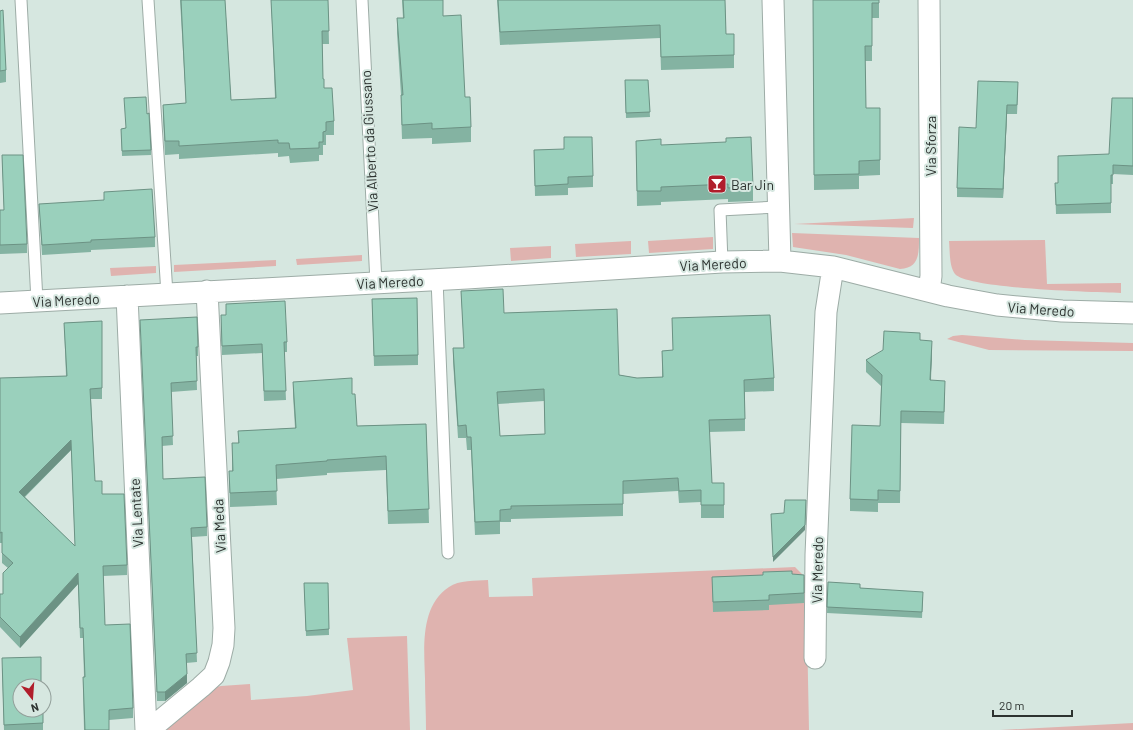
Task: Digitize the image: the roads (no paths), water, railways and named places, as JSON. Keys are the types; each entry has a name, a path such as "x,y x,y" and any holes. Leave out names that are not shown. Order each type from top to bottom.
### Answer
{"street":[{"path":"773,0 780,261"},
{"name":"Via Sforza","path":"929,0 931,276 929,291"},
{"name":"Via Meredo","path":"0,304 722,262 780,261 833,267 972,301 1021,308 1133,313"},
{"name":"Via Meredo","path":"815,658 816,555 826,312 833,267"},
{"name":"Via Meda","path":"150,730 214,675 223,645 224,628 207,292"},
{"name":"Via Lentate","path":"127,296 146,730"}],"lane":[{"path":"21,0 37,301"},
{"path":"148,0 167,294"},
{"name":"Via Alberto da Giussano","path":"362,0 376,283"},
{"path":"722,262 720,210 779,207"},
{"path":"437,279 448,553"}],"place":[{"name":"Bar Jin","path":"717,184"}]}
